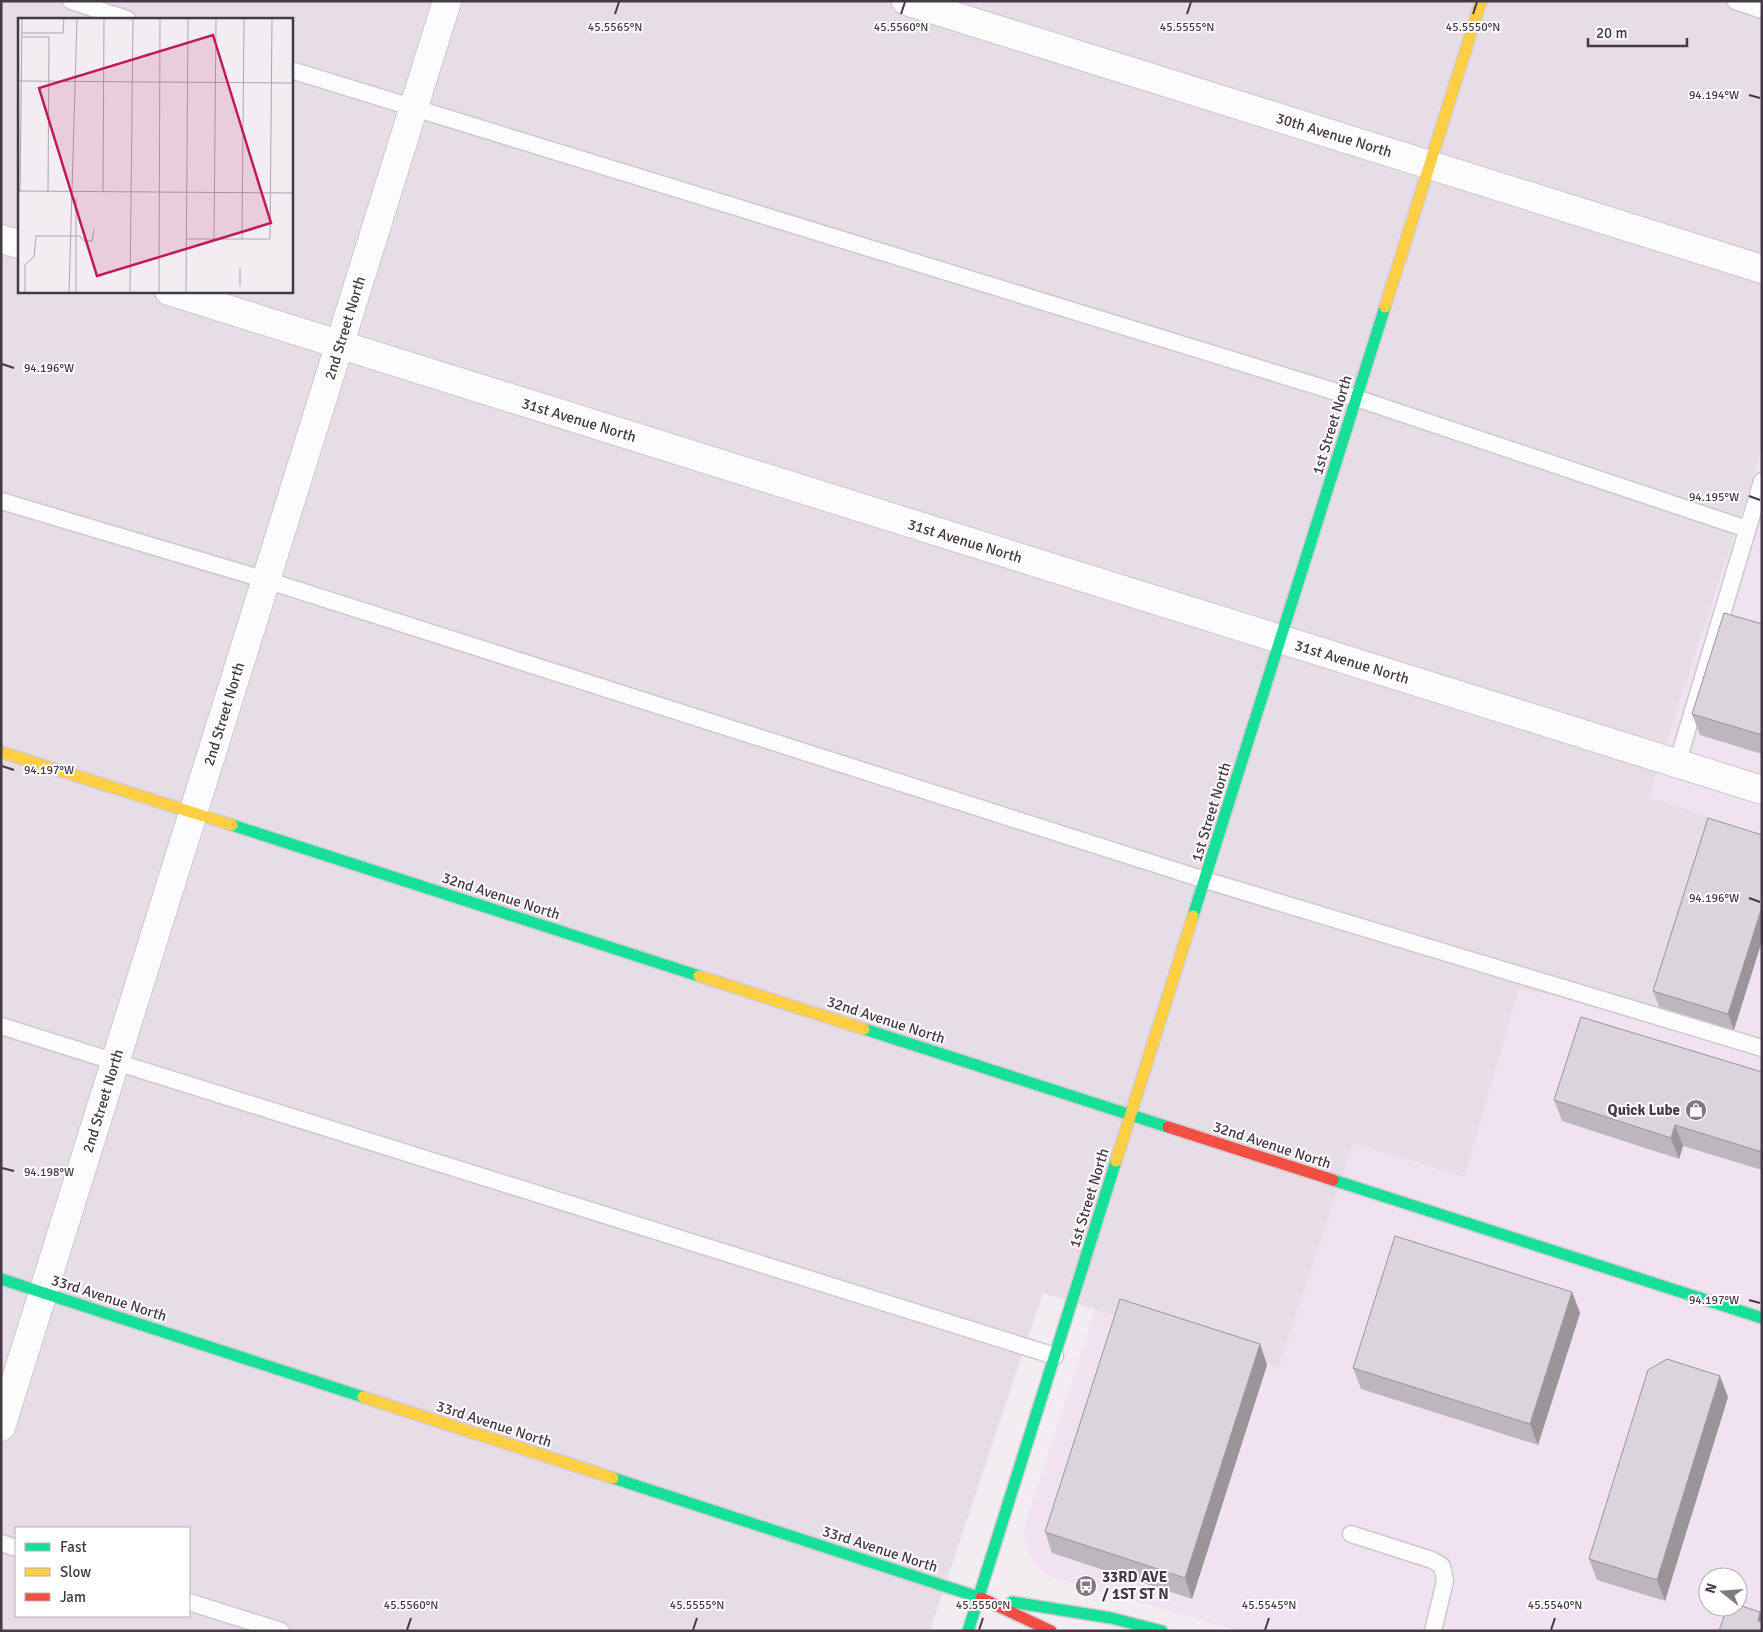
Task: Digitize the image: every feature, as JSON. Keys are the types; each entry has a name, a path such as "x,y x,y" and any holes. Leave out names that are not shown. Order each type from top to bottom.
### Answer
{"street":[{"name":"2nd Street North","path":"1,1427 448,1"},
{"name":"30th Avenue North","path":"906,1 1762,269"},
{"name":"1st Street North","path":"968,1631 1481,1"},
{"path":"1,239 18,244"},
{"name":"31st Avenue North","path":"172,292 1762,790"},
{"name":"32nd Avenue North","path":"1,752 1762,1318"},
{"name":"33rd Avenue North","path":"1,1279 978,1596 1051,1631"},
{"name":"33rd Avenue North","path":"978,1596 1111,1618 1162,1631"}],"lane":[{"path":"71,1 123,18"},
{"path":"1734,1 1762,10"},
{"path":"292,70 1356,398 1747,529"},
{"path":"1677,764 1762,481"},
{"path":"1,501 266,580 1205,880 1762,1048"},
{"path":"1,1026 1055,1356"},
{"path":"1352,1534 1432,1560 1442,1566 1445,1581 1433,1631"},
{"path":"1,1543 15,1548"},
{"path":"190,1602 281,1631"}],"shaded area":[{"path":"1,1 1762,1 1762,449 1649,797 1713,818 1653,1015 1519,989 1465,1177 1354,1144 1279,1368 1043,1293 930,1631 1,1631"},
{"path":"1762,449 1762,1631 1238,1631 1048,1576 1034,1563 1027,1549 1024,1534 1027,1516 1095,1310 1279,1368 1354,1143 1465,1177 1519,989 1653,1015 1713,818 1649,797"}],"building":[{"path":"1724,613 1762,624 1762,735 1692,714"},
{"path":"1708,818 1762,835 1762,907 1728,1014 1653,991"},
{"path":"1581,1017 1762,1072 1762,1152 1675,1125 1671,1138 1554,1100"},
{"path":"1395,1236 1572,1292 1530,1424 1353,1368"},
{"path":"1120,1299 1260,1344 1185,1578 1045,1532"},
{"path":"1667,1359 1720,1376 1657,1580 1589,1559 1648,1370"},
{"path":"1748,1608 1760,1612 1758,1621 1762,1622 1762,1631 1719,1631 1724,1617 1748,1617"}],"traffic: fast":[{"path":"1193,916 1385,307"},
{"path":"232,825 699,976"},
{"path":"864,1029 1168,1127"},
{"path":"968,1631 1116,1161"},
{"path":"1333,1180 1762,1318"},
{"path":"1,1279 363,1397"},
{"path":"613,1478 981,1598"},
{"path":"1012,1602 1111,1618 1162,1631"}],"traffic: slow":[{"path":"1385,307 1481,1"},
{"path":"1,752 232,825"},
{"path":"1116,1161 1193,916"},
{"path":"699,976 864,1029"},
{"path":"363,1397 613,1478"}],"traffic: jam":[{"path":"1168,1127 1333,1180"},
{"path":"981,1598 1051,1631"}],"place":[{"name":"Quick Lube","path":"1696,1110"},
{"name":"33RD AVE / 1ST ST N","path":"1086,1586"}]}
